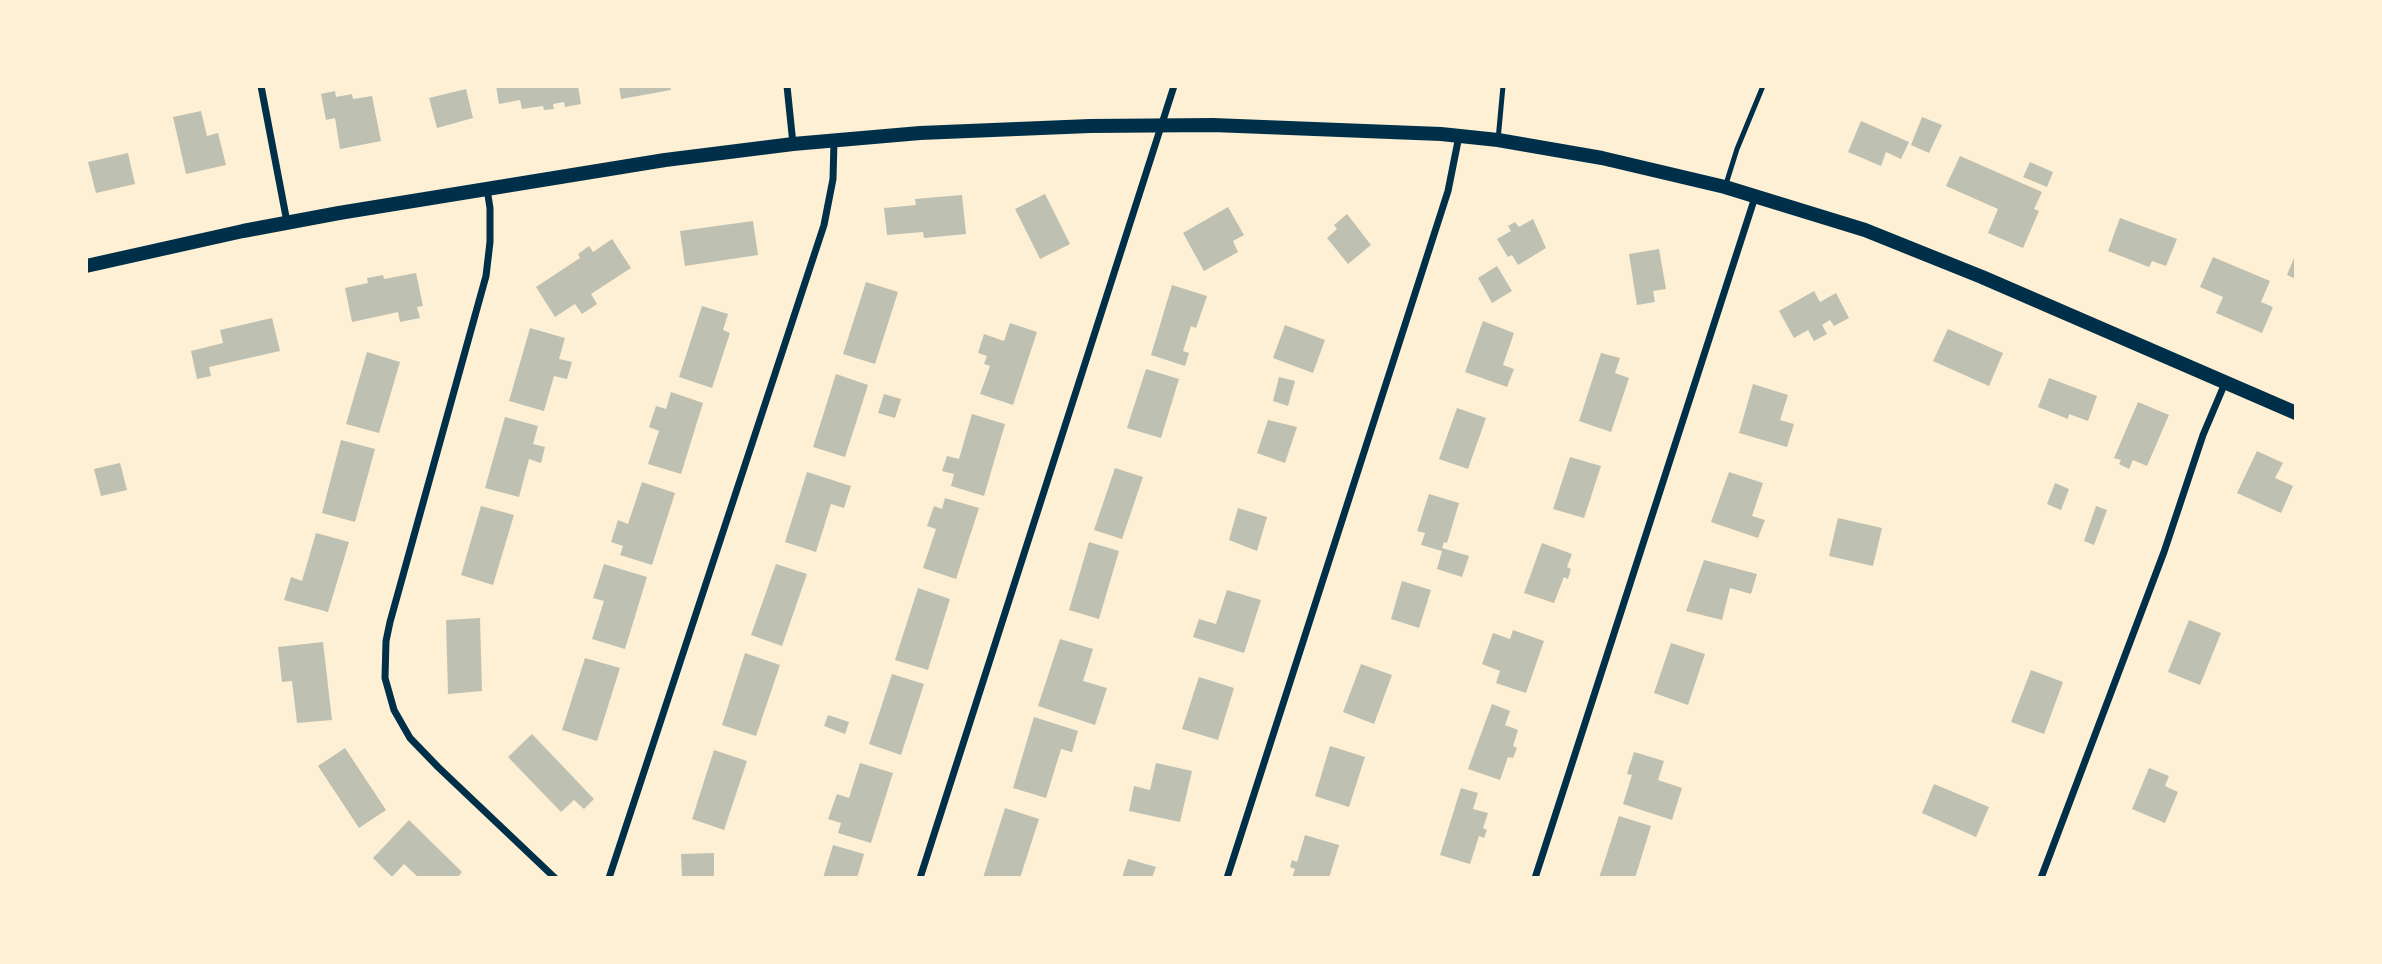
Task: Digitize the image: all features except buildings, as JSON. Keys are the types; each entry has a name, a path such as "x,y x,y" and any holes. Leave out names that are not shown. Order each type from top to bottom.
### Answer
{"main road":[{"path":"86,266 287,222 666,160 834,140 1014,129 1163,125 1459,135 1602,159 1725,187 1865,230 1938,258 2296,413"}],"street":[{"path":"261,86 287,222"},
{"path":"787,86 793,144"},
{"path":"920,878 1174,86"},
{"path":"1227,878 1448,191 1459,135"},
{"path":"610,878 824,225 833,179 834,140"},
{"path":"487,189 490,234 485,276 390,622 386,641 385,678 394,710 410,738 555,878"},
{"path":"1535,878 1755,196"},
{"path":"2040,878 2157,572 2203,435 2225,382"}],"lane":[{"path":"1499,140 1503,86"},
{"path":"1725,187 1737,149 1763,86"}]}
